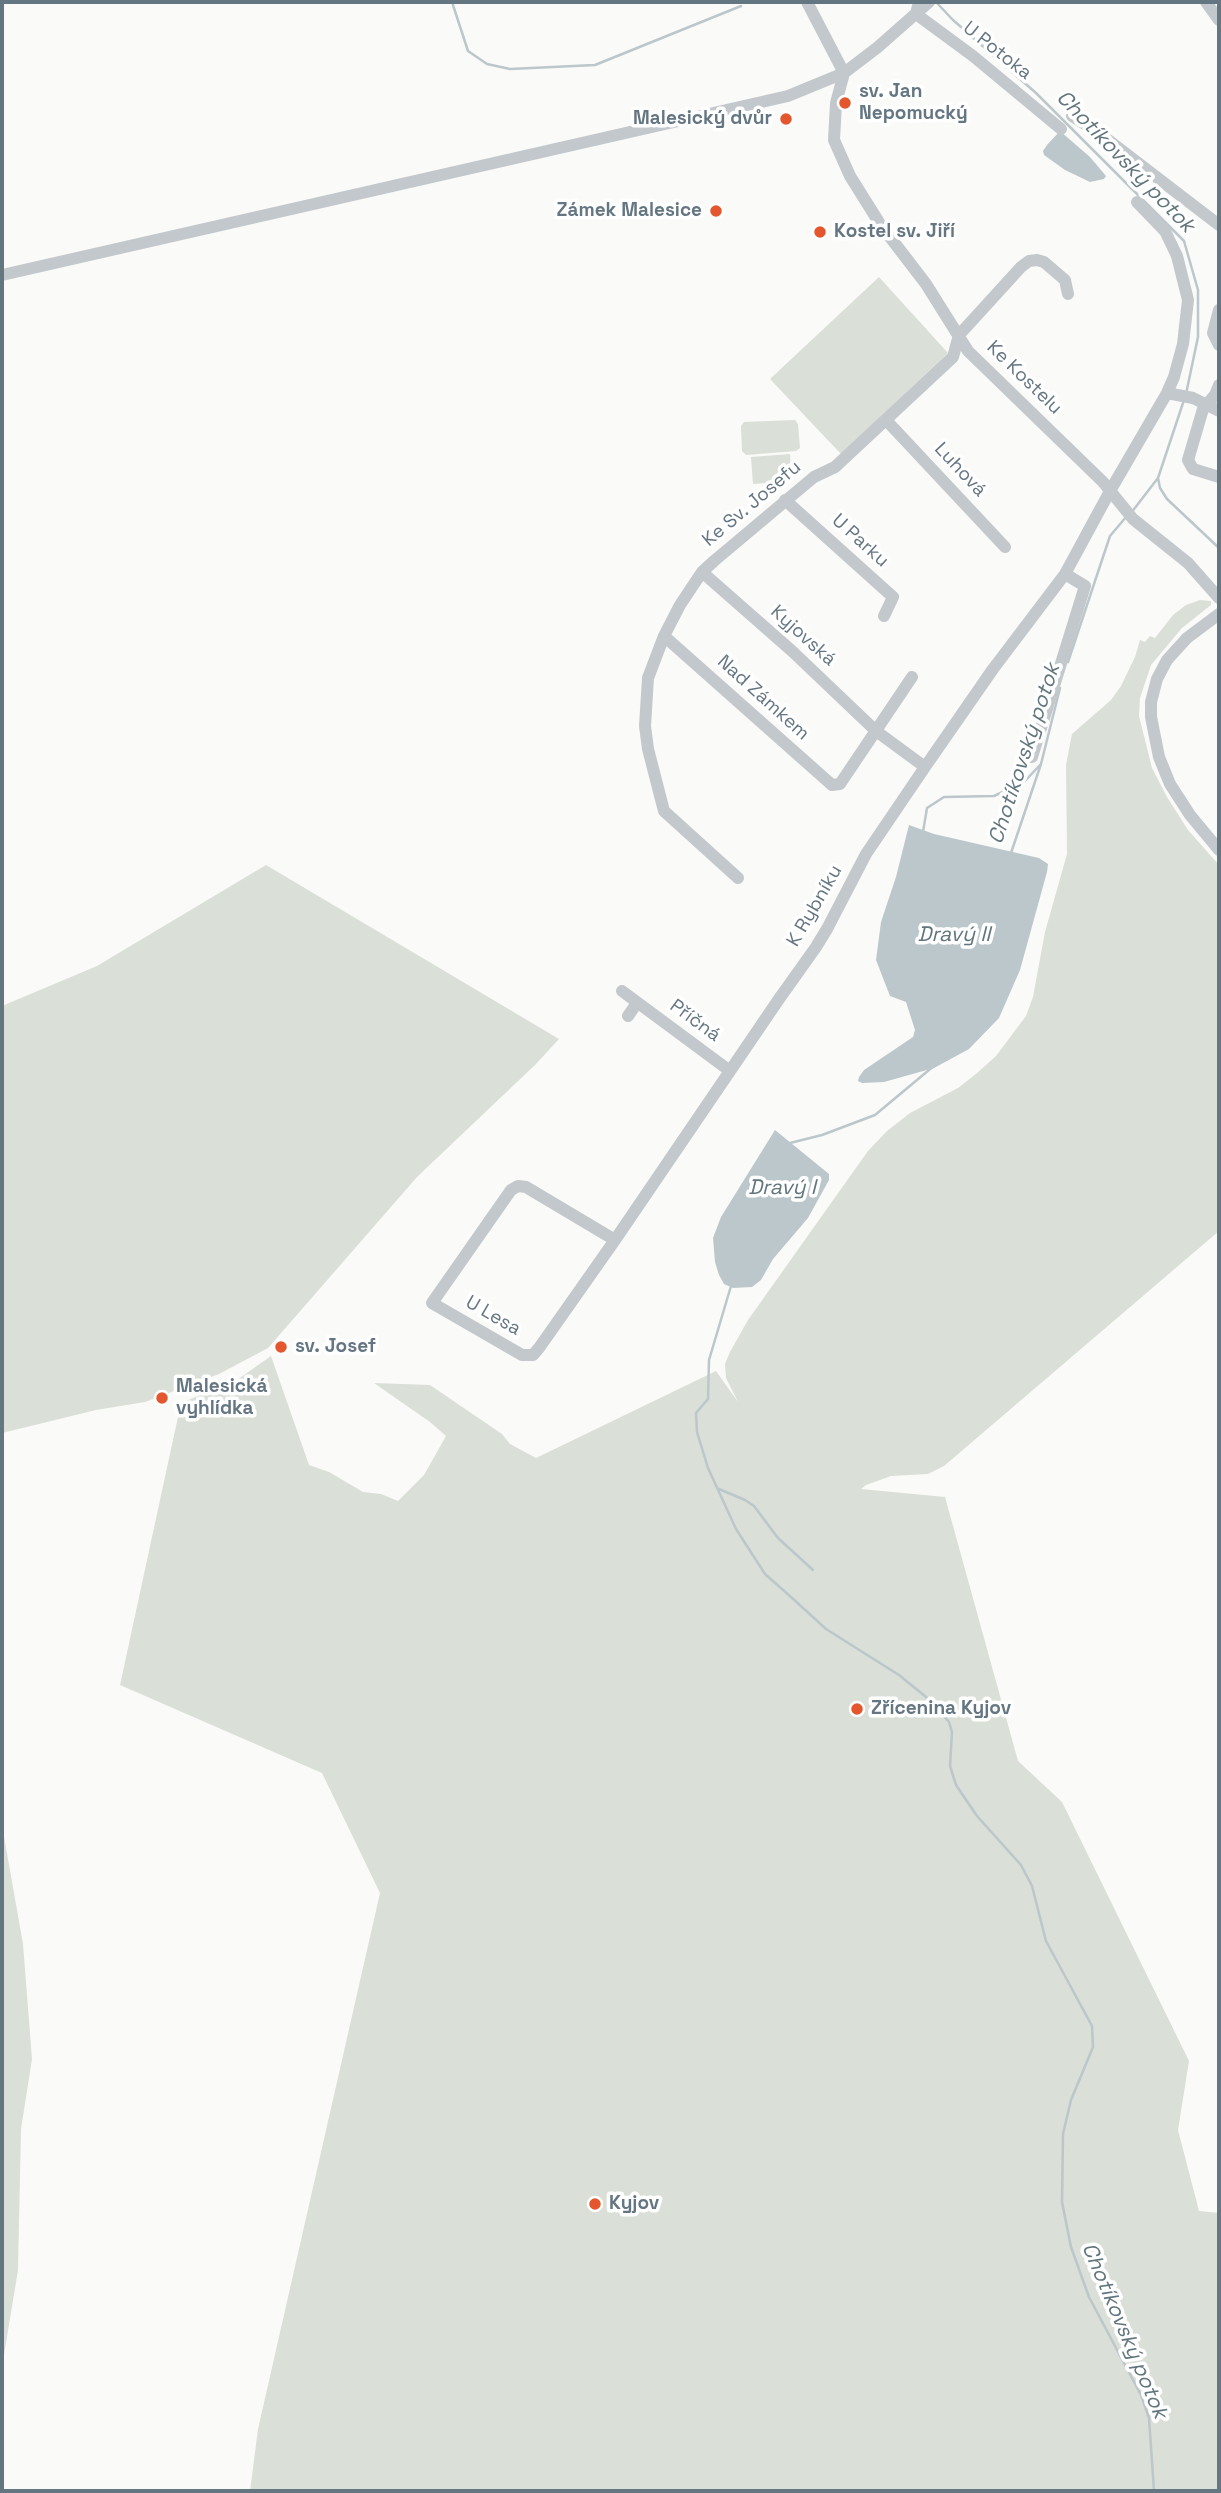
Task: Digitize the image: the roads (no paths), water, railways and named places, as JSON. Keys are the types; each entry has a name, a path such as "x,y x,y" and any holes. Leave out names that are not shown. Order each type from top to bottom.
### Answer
{"street":[{"path":"807,2 844,73"},
{"path":"1206,2 1219,20"},
{"path":"2,275 788,96 844,73 923,5"},
{"name":"U Potoka","path":"923,5 974,56 1061,128"},
{"name":"Ke Kostelu","path":"844,73 836,103 834,140 850,176 968,351 1110,491 1129,514 1188,563 1219,598"},
{"path":"1072,116 1099,133 1219,225"},
{"path":"1110,491 1172,395 1188,300 1170,239 1137,202"},
{"name":"Ke Sv. Josefu","path":"738,878 664,811 648,748 645,726 648,678 664,636 680,605 702,572 814,477 835,467 953,357 959,335 1021,267 1030,261 1044,262 1065,280 1068,294"},
{"path":"1219,310 1213,333 1219,345"},
{"path":"1219,385 1206,405 1188,460 1193,469 1219,477"},
{"path":"1172,395 1193,398 1219,411"},
{"name":"Luhová","path":"887,420 1005,547"},
{"name":"K Rybníku","path":"615,1240 827,929 866,854 993,669 1065,574 1110,491"},
{"name":"U Parku","path":"785,500 893,597 884,616"},
{"name":"Kyjovská","path":"702,572 792,651 876,731 925,767"},
{"path":"1032,757 1085,586 1065,574"},
{"path":"1219,614 1188,638 1167,660 1157,679 1151,702 1151,717 1159,757 1170,785 1219,850"},
{"name":"Nad Zámkem","path":"664,636 828,782 838,785 876,731"},
{"path":"876,731 912,677"},
{"name":"Příčná","path":"622,991 730,1071"},
{"path":"628,1016 637,1003"},
{"name":"U Lesa","path":"518,1186 526,1187 615,1240 533,1354 522,1355 432,1303 511,1190 518,1186"}],"water":[{"path":"1060,131 1090,157 1106,176 1104,179 1090,182 1065,170 1044,155 1043,151 1047,145"},
{"name":"Dravý II","path":"909,825 934,834 1039,858 1048,864 1047,872 1020,970 999,1018 969,1049 934,1068 884,1082 862,1083 858,1081 864,1070 913,1037 915,1030 906,1002 890,996 876,960 881,922"},
{"name":"Dravý I","path":"775,1130 829,1174 829,1180 808,1218 773,1259 761,1280 752,1287 733,1288 724,1284 719,1275 713,1238 721,1217"}],"waterway":[{"path":"452,2 468,51 487,64 510,69 595,65 741,6"},
{"name":"Chotíkovský potok","path":"936,2 1036,93 1184,241 1198,290 1198,337 1186,394"},
{"name":"Chotíkovský potok","path":"1131,513 1158,478 1184,400"},
{"path":"1158,478 1160,488 1167,499 1219,548"},
{"name":"Chotíkovský potok","path":"1068,662 1110,536 1126,517"},
{"name":"Chotíkovský potok","path":"1011,853 1041,764 1060,688"},
{"path":"923,832 927,808 944,797 994,796 1024,782 1040,765"},
{"name":"Chotíkovský potok","path":"790,1143 822,1135 875,1115 935,1065"},
{"name":"Chotíkovský potok","path":"731,1286 709,1360 708,1399 696,1413 697,1432 708,1468 736,1529 765,1574 826,1629 899,1675 931,1701 949,1722 952,1732 950,1766 956,1785 977,1816 1021,1865 1032,1886 1046,1941 1092,2026 1093,2047 1071,2100 1063,2134 1062,2202 1071,2247 1089,2297 1141,2395 1149,2418 1154,2491"},
{"path":"719,1489 754,1506 778,1538 813,1570"}],"place":[{"name":"sv. Jan Nepomucký","path":"845,103"},
{"name":"Malesický dvůr","path":"786,119"},
{"name":"Zámek Malesice","path":"716,211"},
{"name":"Kostel sv. Jiří","path":"820,232"},
{"name":"sv. Josef","path":"281,1347"},
{"name":"Malesická vyhlídka","path":"162,1398"},
{"name":"Zřícenina Kyjov","path":"857,1709"},
{"name":"Kyjov","path":"595,2204"}]}
